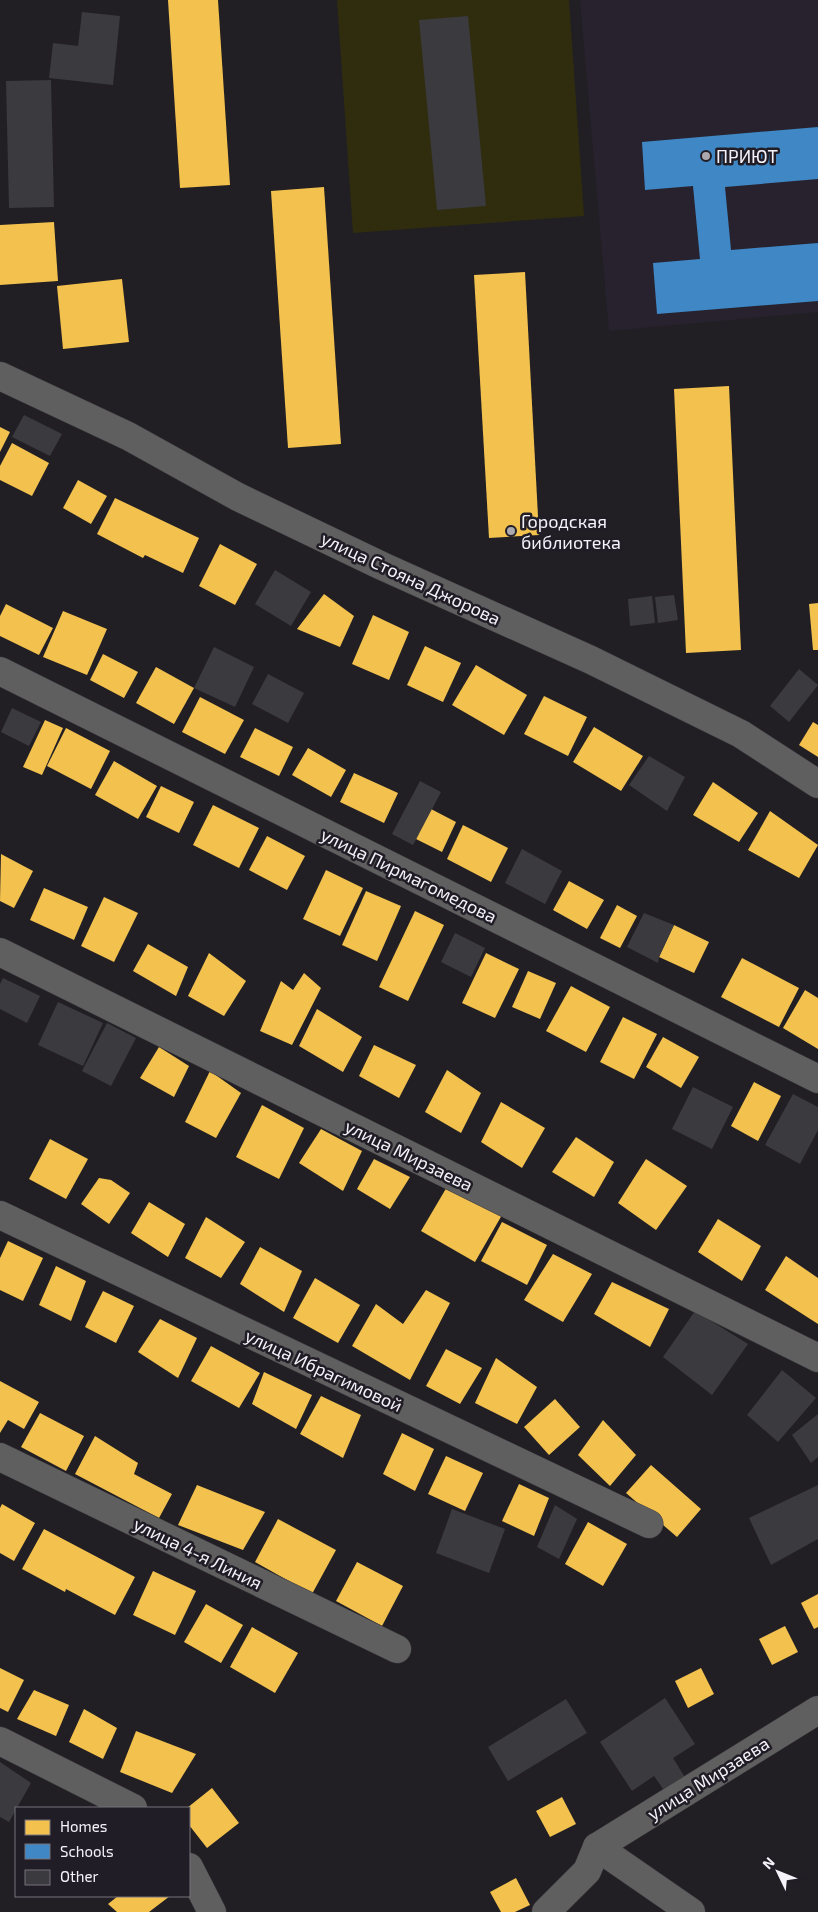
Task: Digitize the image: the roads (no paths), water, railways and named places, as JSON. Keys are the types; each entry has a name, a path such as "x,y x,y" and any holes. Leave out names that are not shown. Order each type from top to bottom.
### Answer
{"street":[{"name":"улица Стояна Джорова","path":"0,376 128,436 238,497 382,566 591,660 741,734 818,784"},
{"name":"улица Пирмагомедова","path":"0,671 818,1079"},
{"name":"улица Мирзаева","path":"0,952 818,1358"},
{"name":"улица Ибрагимовой","path":"0,1215 649,1524"},
{"name":"улица 4-я Линия","path":"0,1457 397,1649"},
{"name":"улица Мирзаева","path":"597,1847 818,1710"},
{"path":"0,1742 131,1807"},
{"path":"546,1912 587,1871 597,1847 691,1912"},
{"path":"190,1869 212,1912"}],"place":[{"name":"ПРИЮТ","path":"706,156"},
{"name":"Городская библиотека","path":"511,531"}]}
